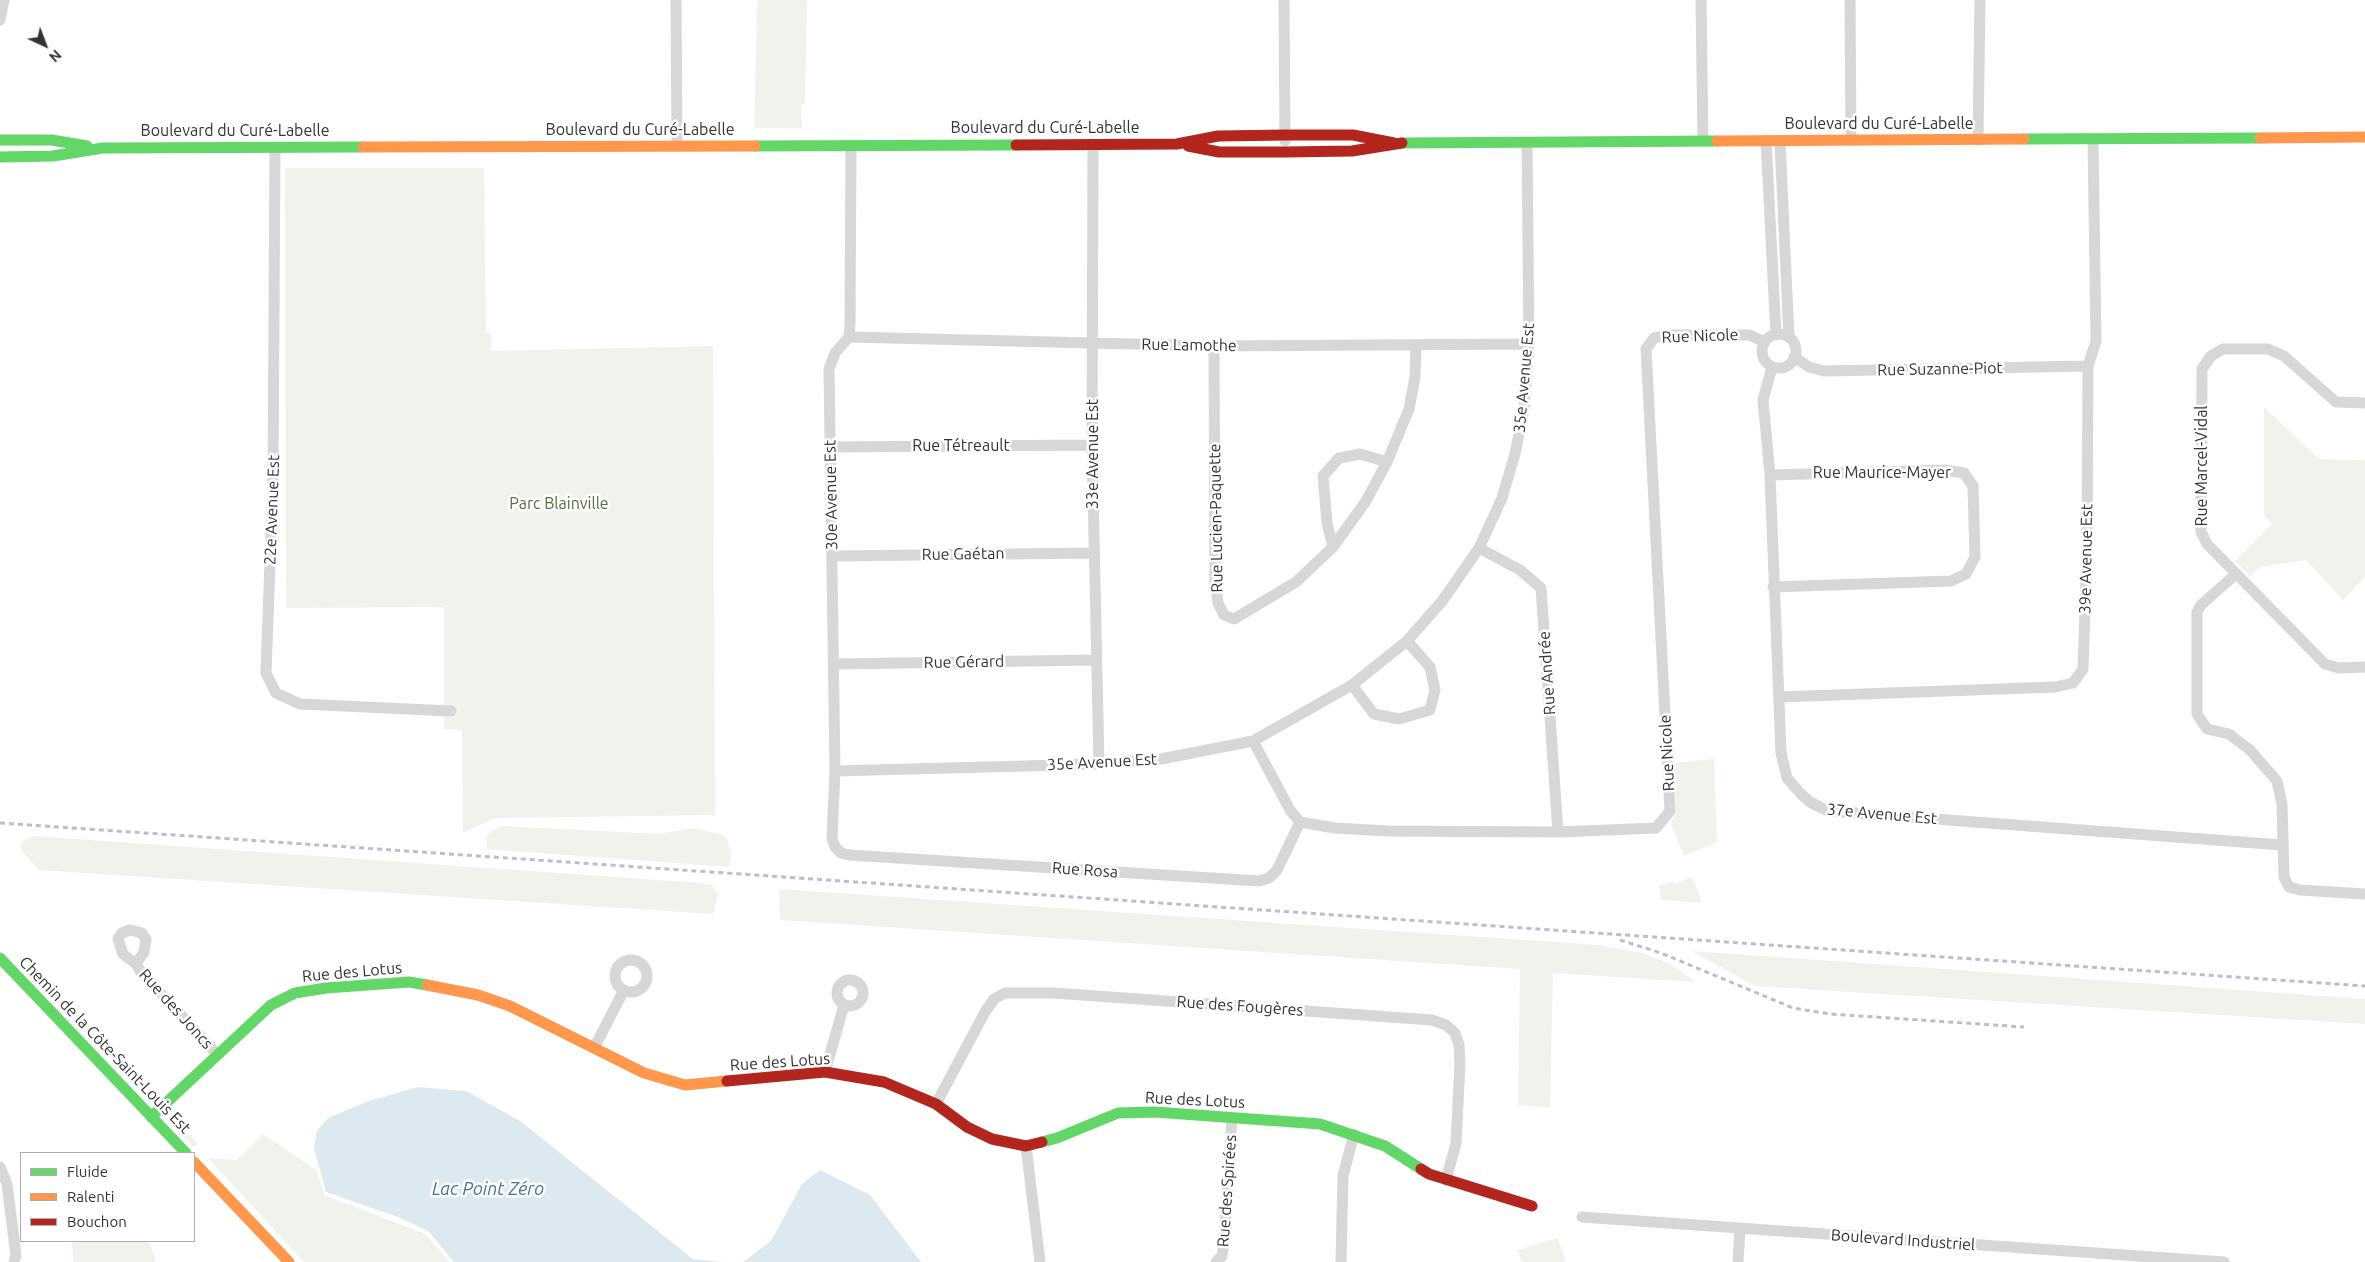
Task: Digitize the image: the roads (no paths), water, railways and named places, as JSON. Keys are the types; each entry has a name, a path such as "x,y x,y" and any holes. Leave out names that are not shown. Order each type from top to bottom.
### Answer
{"main road":[{"name":"Boulevard du Curé-Labelle","path":"1177,144 1218,136 1286,135 1353,135 1394,143"},
{"name":"Boulevard du Curé-Labelle","path":"0,157 53,156 103,148 1177,144 1219,152 1285,152 1352,151 1394,143 2365,138"},
{"name":"Boulevard du Curé-Labelle","path":"0,140 52,140 103,148"},
{"name":"Chemin de la Côte-Saint-Louis Est","path":"0,958 185,1152"},
{"name":"Rue des Lotus","path":"151,1117 271,1005 295,993 326,988 409,982 478,995 510,1006 644,1073 685,1085 826,1072 884,1082 936,1104 967,1127 992,1139 1026,1146 1058,1138 1118,1114 1156,1112 1320,1124 1385,1146 1428,1174 1532,1206"},
{"path":"195,1163 289,1262"}],"street":[{"path":"0,20 4,0"},
{"path":"676,0 677,146"},
{"path":"1284,0 1285,152"},
{"path":"1701,0 1703,142"},
{"path":"1850,0 1851,140"},
{"path":"1978,140 1980,0"},
{"name":"39e Avenue Est","path":"1780,697 2055,687 2073,683 2083,669 2087,550 2088,366 2096,341 2093,139"},
{"path":"1766,141 1776,335"},
{"path":"1780,141 1788,338"},
{"name":"35e Avenue Est","path":"835,771 1098,764 1161,760 1253,741 1352,685 1407,641 1443,600 1479,548 1502,498 1516,454 1524,409 1529,344 1527,142"},
{"name":"33e Avenue Est","path":"1093,144 1094,343 1092,445 1098,764"},
{"path":"849,337 851,146"},
{"name":"22e Avenue Est","path":"275,147 273,480 266,673 276,693 300,704 451,711"},
{"path":"1771,256 1784,255"},
{"name":"Rue Nicole","path":"1300,822 1335,828 1388,831 1558,832 1656,828 1670,811 1646,349 1654,338 1667,335 1749,335 1764,342"},
{"path":"1776,335 1788,338 1794,343 1794,358 1785,367 1772,367 1763,357 1762,349 1764,342 1776,335"},
{"name":"Rue Lamothe","path":"849,337 1214,346 1529,344"},
{"name":"30e Avenue Est","path":"837,850 832,838 835,771 829,369 835,353 849,337"},
{"name":"Rue Lucien-Paquette","path":"1214,346 1214,582 1218,603 1224,615 1234,619 1296,582 1333,547 1366,501 1387,462 1409,409 1415,377 1416,345"},
{"name":"Rue Marcel-Vidal","path":"2365,403 2336,402 2284,356 2268,349 2223,349 2211,356 2202,369 2201,532 2207,544 2325,664 2339,668 2365,667"},
{"name":"Rue Suzanne-Piot","path":"1794,358 1809,367 1824,371 2088,366"},
{"name":"37e Avenue Est","path":"1772,367 1763,400 1770,475 1781,753 1788,778 1810,802 1828,812 2282,845"},
{"name":"Rue Tétreault","path":"830,447 1092,445"},
{"path":"1333,547 1327,523 1323,476 1339,458 1360,454 1387,462"},
{"name":"Rue Maurice-Mayer","path":"1770,475 1946,470 1964,473 1973,486 1975,557 1966,574 1951,581 1773,586"},
{"name":"Rue Andrée","path":"1479,548 1520,570 1541,588 1558,832"},
{"name":"Rue Gaétan","path":"833,556 1094,553"},
{"path":"2236,574 2201,605 2197,612 2197,714 2207,730 2228,734 2250,750 2277,782 2282,804 2284,877 2289,887 2365,894"},
{"path":"1352,685 1374,714 1399,719 1430,710 1435,690 1430,667 1407,641"},
{"name":"Rue Gérard","path":"834,664 1095,660"},
{"path":"1253,741 1290,810 1300,822"},
{"name":"Rue Rosa","path":"837,850 849,855 1259,881 1269,878 1277,870 1300,822"},
{"name":"Rue des Joncs","path":"136,964 141,972 217,1054"},
{"path":"594,1048 624,990"},
{"name":"Rue des Fougères","path":"936,1104 985,1012 994,999 1005,993 1054,993 1432,1020 1446,1025 1455,1032 1459,1045 1460,1064 1456,1142 1446,1180"},
{"path":"826,1072 844,1005"},
{"name":"Rue des Spirées","path":"1216,1262 1222,1256 1224,1243 1232,1118"},
{"path":"1341,1262 1343,1176 1354,1134"},
{"path":"1026,1146 1040,1262"},
{"path":"0,1167 7,1184 16,1256 14,1262"},
{"name":"Boulevard Industriel","path":"1582,1217 2224,1262"},
{"path":"1738,1262 1740,1229"}],"water":[{"name":"Lac Point Zéro","path":"418,1087 466,1091 520,1121 693,1259 723,1262 454,1262 428,1231 398,1217 326,1192 314,1148 317,1131 328,1118 369,1101"},
{"path":"820,1170 870,1195 921,1262 743,1262 771,1241 802,1184"}],"railway":[{"path":"0,823 2365,986"},
{"path":"1620,940 1661,953 1793,1008 1830,1014 2024,1027"}],"park label":[{"name":"Parc Blainville","path":"559,504"}]}
